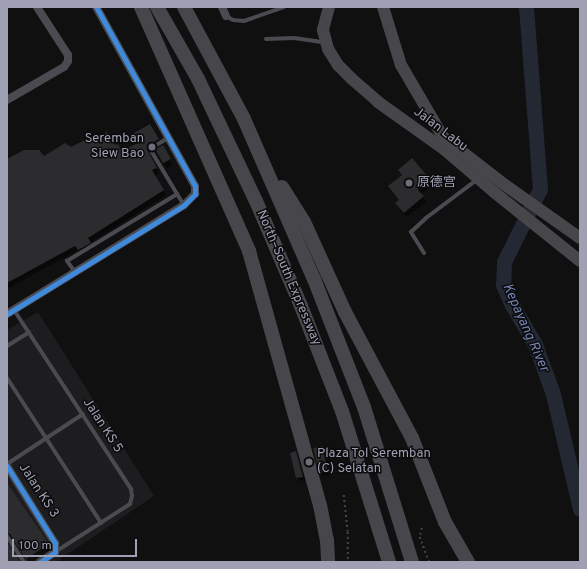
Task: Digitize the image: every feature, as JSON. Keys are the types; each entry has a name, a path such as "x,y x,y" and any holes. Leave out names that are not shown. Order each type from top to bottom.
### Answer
{"highway":[{"path":"141,7 249,251 320,504 328,540 328,562"},
{"name":"North–South Expressway","path":"158,7 198,79 249,186 301,306 342,411 389,562"},
{"name":"North–South Expressway","path":"184,7 259,151 314,279 364,407 412,562"},
{"path":"259,151 304,222 345,312 412,438 445,522 468,562"}],"main road":[{"name":"Jalan Labu","path":"328,7 323,30 328,49 338,65 378,102 445,150 494,192 578,258"},
{"name":"Jalan Labu","path":"383,7 401,65 436,128 451,144 505,185 580,238"}],"street":[{"path":"7,100 64,67 68,61 68,55 37,7"},
{"path":"11,312 184,205 195,194 195,186 96,7"},
{"path":"222,7 226,16"},
{"name":"Jalan KS 3","path":"7,465 48,530 55,543 55,552"},
{"path":"40,562 55,552"}],"lane":[{"path":"226,16 233,20 244,21 284,7"},
{"path":"266,39 294,38 326,42"},
{"path":"168,138 150,149 184,205"},
{"path":"424,253 411,232 426,218 478,178"},
{"path":"75,272 67,261 177,194"},
{"name":"Jalan KS 5","path":"11,312 29,332 131,489 132,496 130,504 100,523"},
{"path":"7,346 29,332"},
{"path":"7,378 100,523 55,552"},
{"path":"7,465 83,414"},
{"path":"7,536 24,562"}],"path":[{"path":"344,495 348,532 348,562"},
{"path":"422,528 420,537 429,562"}],"shaded area":[{"path":"38,312 154,496 56,562 7,562 7,330"}],"building":[{"path":"150,124 159,139 148,146 147,149 157,168 152,170 164,190 88,238 91,243 78,250 75,246 7,283 7,159 24,150 39,150 44,156 65,143 71,147 93,136 98,137 107,132 115,145 118,144 122,151 138,143 132,134"},
{"path":"163,145 171,159 163,163 155,150"},
{"name":"原德宫","path":"412,158 430,179 418,190 424,196 404,213 395,203 399,200 388,186 402,175 398,170"},
{"path":"322,446 328,471 319,473 313,448"},
{"path":"296,451 303,477 296,478 290,453"},
{"path":"7,483 49,544 26,559 10,534 7,533"},
{"path":"7,542 20,562 7,562"}],"waterway":[{"name":"Kepayang River","path":"526,7 540,189 504,262 503,285 512,305 535,344 553,394 580,509"}],"cycle path":[{"path":"7,314 184,205 195,194 195,186 96,7"},
{"path":"7,466 55,543 55,552 40,562"}],"place":[{"name":"Seremban Siew Bao","path":"152,147"},
{"name":"原德宫","path":"409,183"},
{"name":"Plaza Tol Seremban (C) Selatan","path":"309,462"}]}
